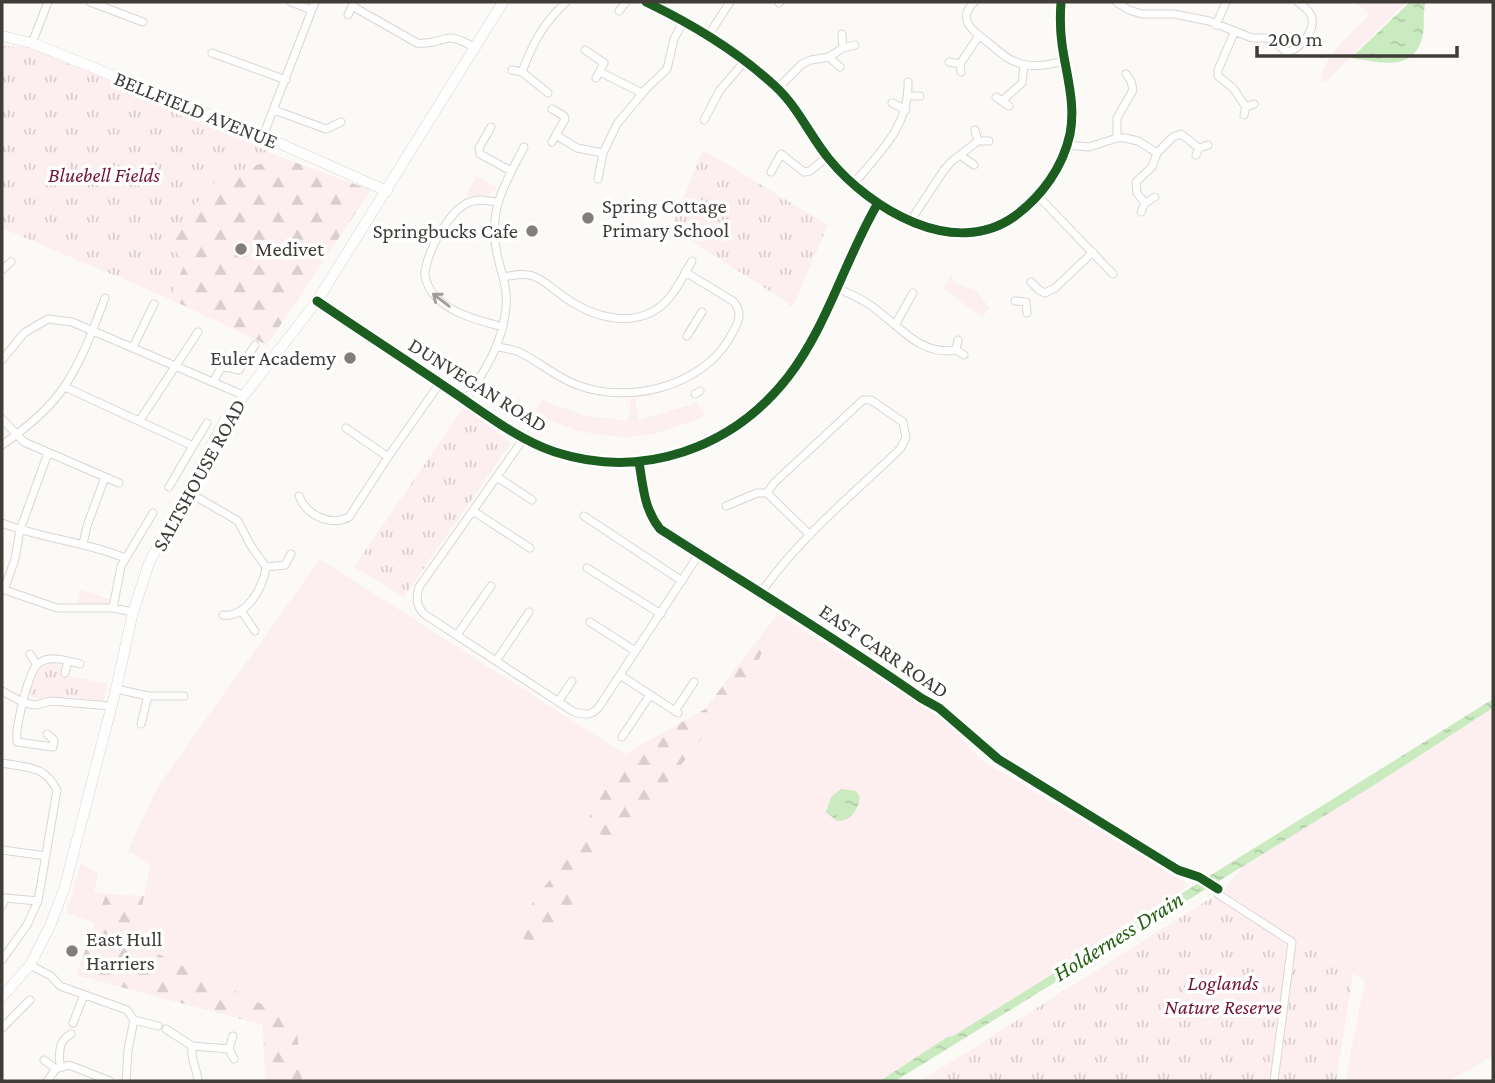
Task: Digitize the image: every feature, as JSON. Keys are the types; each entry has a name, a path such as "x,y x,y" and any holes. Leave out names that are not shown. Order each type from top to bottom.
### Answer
{"main road":[{"name":"SALTSHOUSE ROAD","path":"2,997 30,965 50,926 65,886 116,689 133,611 149,563 225,421 317,301 503,2"},
{"name":"BELLFIELD AVENUE","path":"2,36 32,43 263,136 387,191"}],"street":[{"path":"32,43 48,2"},
{"path":"90,2 143,22"},
{"path":"263,136 314,6 291,2"},
{"path":"522,72 534,40 566,2"},
{"path":"619,11 626,2"},
{"path":"649,2 708,36 778,88 827,157 878,203 911,220 947,232 984,232 1011,218 1038,196 1054,174 1068,145 1073,119 1060,35 1060,2"},
{"path":"708,36 730,2"},
{"path":"974,2 967,17 969,27 1008,60 1024,65 1049,65 1065,61"},
{"path":"1116,2 1142,14 1174,14 1252,38 1268,38 1287,52 1295,50 1312,26 1310,14 1298,2"},
{"path":"1129,10 1134,2"},
{"path":"1216,25 1226,2"},
{"path":"348,15 353,4 417,43 450,36 475,48"},
{"path":"598,179 603,153 617,124 642,93 667,69 674,39 683,22"},
{"path":"1234,33 1218,76 1233,88 1248,109"},
{"path":"842,34 843,48"},
{"path":"948,62 960,68 978,37"},
{"path":"778,88 802,64 830,57 843,48 855,45"},
{"path":"586,50 604,63 598,75 642,93"},
{"path":"212,53 286,80"},
{"path":"830,57 841,67"},
{"path":"704,120 720,90 745,61"},
{"path":"1003,101 1023,83 1024,65"},
{"path":"512,70 522,72 548,93"},
{"path":"1117,138 1117,118 1137,90 1126,74"},
{"path":"854,183 903,120 909,96 908,82"},
{"path":"909,96 920,96"},
{"path":"892,103 906,110"},
{"path":"552,108 565,116 554,139 577,148 603,153"},
{"path":"274,110 326,129 341,122"},
{"path":"491,127 477,156 511,171"},
{"path":"975,130 978,141"},
{"path":"1145,203 1135,186 1139,178 1152,167 1157,153 1173,137 1181,134 1197,151 1208,145"},
{"path":"1068,145 1089,147 1117,138 1138,141 1157,153"},
{"path":"911,220 944,170 978,141 989,141"},
{"path":"466,400 498,346 507,305 504,277 494,236 497,202 522,151 511,149"},
{"path":"771,172 781,154 804,172 810,172 827,157"},
{"path":"960,155 974,165"},
{"path":"1038,196 1113,274"},
{"path":"1141,212 1145,203 1155,197"},
{"path":"497,202 469,202 445,224 431,251 425,275 430,290 444,303 459,312 503,327"},
{"name":"DUNVEGAN ROAD","path":"317,301 524,438 554,451 579,457 611,462 639,461 696,449 750,416 769,399 789,376 838,288 862,230 878,203"},
{"path":"1031,282 1045,293 1055,288 1093,252"},
{"path":"504,277 530,274 592,313 608,319 623,319 644,316 662,305 672,295 692,261"},
{"path":"2,270 11,262"},
{"path":"498,346 519,352 555,375 582,387 617,393 653,390 683,379 712,362 741,315 740,308 733,301 685,272"},
{"path":"838,288 867,302 911,338 929,349 943,352 956,350 964,355"},
{"path":"1015,301 1026,302 1039,290"},
{"path":"895,325 913,293"},
{"path":"2,445 16,435 65,387 93,330 105,298"},
{"path":"1026,302 1027,313"},
{"path":"133,347 154,304"},
{"path":"687,336 702,312"},
{"path":"2,360 24,333 48,319 72,322 243,395"},
{"path":"140,420 198,332"},
{"path":"956,350 958,340"},
{"path":"213,382 222,366 239,370 255,345"},
{"path":"299,496 302,504 325,520 339,522 349,517 440,383"},
{"path":"65,387 193,446"},
{"path":"760,594 774,573 810,535 900,449 906,432 901,419 871,400 863,400 774,483 767,493"},
{"path":"2,419 24,442 119,483"},
{"path":"169,487 207,423"},
{"path":"346,428 388,457"},
{"path":"524,438 419,587 416,597 424,614 574,712 586,715 594,713 699,554"},
{"path":"48,453 20,530 15,559 3,589 57,608 113,608 133,611"},
{"name":"EAST CARR ROAD","path":"639,461 645,502 650,517 660,529 760,594 794,612 920,698 939,708 998,759 1178,870 1199,877 1292,942 1274,1081"},
{"path":"83,544 106,477"},
{"path":"497,477 532,500"},
{"path":"188,492 238,521 250,546 266,567"},
{"path":"730,506 757,493 767,493 810,535"},
{"path":"473,511 530,548"},
{"path":"113,608 125,558 153,513"},
{"path":"584,516 682,580"},
{"path":"2,523 20,530 99,547 125,558"},
{"path":"266,567 285,565 291,554"},
{"path":"223,615 233,617 242,612 257,592 266,567"},
{"path":"587,568 661,614"},
{"path":"457,635 491,586"},
{"path":"242,612 255,631"},
{"path":"496,661 529,612"},
{"path":"590,622 635,651"},
{"path":"30,654 37,664"},
{"path":"47,734 54,740 53,747 17,743 29,679 37,664 45,660 57,659 80,664"},
{"path":"65,673 68,661"},
{"path":"620,675 677,712 694,682"},
{"path":"558,702 572,681"},
{"path":"116,689 180,699"},
{"path":"2,691 24,703 36,705 51,701 111,706"},
{"path":"622,737 650,695"},
{"path":"144,721 148,696"},
{"path":"2,763 44,771 57,790 38,901 27,925 2,960"},
{"path":"2,850 46,856"},
{"path":"2,906 5,898 38,901"},
{"path":"30,965 51,976 60,986 130,1007 134,1020 126,1081"},
{"path":"73,1023 84,995"},
{"path":"2,1026 30,1000"},
{"path":"134,1020 162,1027 192,1046 229,1049"},
{"path":"47,1081 58,1067 60,1047 65,1037 71,1034"},
{"path":"233,1036 229,1049 235,1061"},
{"path":"192,1046 190,1059 197,1071 198,1081"},
{"path":"44,1060 58,1067 69,1065 110,1081"}],"green space":[{"path":"1354,2 1406,2 1326,82 1322,81 1323,72 1332,54 1369,14"},
{"name":"Bluebell Fields","path":"2,46 28,47 167,104 280,157 218,178 180,223 172,247 185,262 170,299 2,228"},
{"path":"703,150 828,225 793,306 671,228"},
{"path":"280,157 371,190 267,345 170,299 185,262 172,247 180,223 218,178"},
{"path":"476,176 497,188 496,190 487,195 468,197 466,194"},
{"path":"951,276 957,284 977,291 990,308 982,317 943,288"},
{"path":"635,397 639,420 697,403 705,416 656,433 627,437 578,430 555,423 534,411 542,400 583,415 628,421 631,398"},
{"path":"464,407 511,443 404,597 354,567"},
{"path":"320,559 625,754 705,709 778,614 944,720 980,759 1189,885 1122,930 880,1081 302,1081 296,1021 136,943 150,865 128,851 157,788"},
{"path":"80,590 110,599 110,605 78,605"},
{"path":"778,614 754,671 649,806 592,853 557,940 541,945 522,938 521,922 536,897 560,867 625,755 705,709"},
{"path":"50,663 61,665 62,674 107,684 103,702 75,697 31,697 30,688 36,670"},
{"path":"1493,709 1493,1056 1449,1081 1345,1081 1365,981 1222,891 1242,867 1289,834 1379,782"},
{"path":"81,863 98,873 94,892 106,894 95,923 66,913"},
{"name":"Loglands Nature Reserve","path":"1222,891 1353,974 1336,1081 921,1081"},
{"path":"106,894 144,896 136,943 296,1021 302,1081 265,1081 263,1025 76,975"}],"water":[{"path":"1410,2 1426,2 1423,34 1419,47 1412,55 1404,60 1384,63 1351,58"},
{"name":"Holderness Drain","path":"1493,699 1493,708 1379,782 895,1081 880,1081 947,1037 953,1036"},
{"path":"841,789 856,791 860,797 853,814 837,821 826,812 831,797"}],"cycle path":[{"path":"646,2 714,40 775,86 829,159 846,178 867,195 914,223 966,233 991,228 1015,216 1050,180 1067,146 1072,111 1061,39 1061,2"},
{"path":"317,301 501,424 541,447 588,460 652,460 713,440 740,423 765,402 788,377 814,336 878,203"},
{"path":"639,462 647,505 660,529 939,708 998,759 1178,870 1199,877 1218,889"}],"place":[{"name":"Spring Cottage Primary School","path":"588,218"},
{"name":"Springbucks Cafe","path":"532,231"},
{"name":"Medivet","path":"241,249"},
{"name":"Euler Academy","path":"350,358"},
{"name":"East Hull Harriers","path":"72,951"}]}
